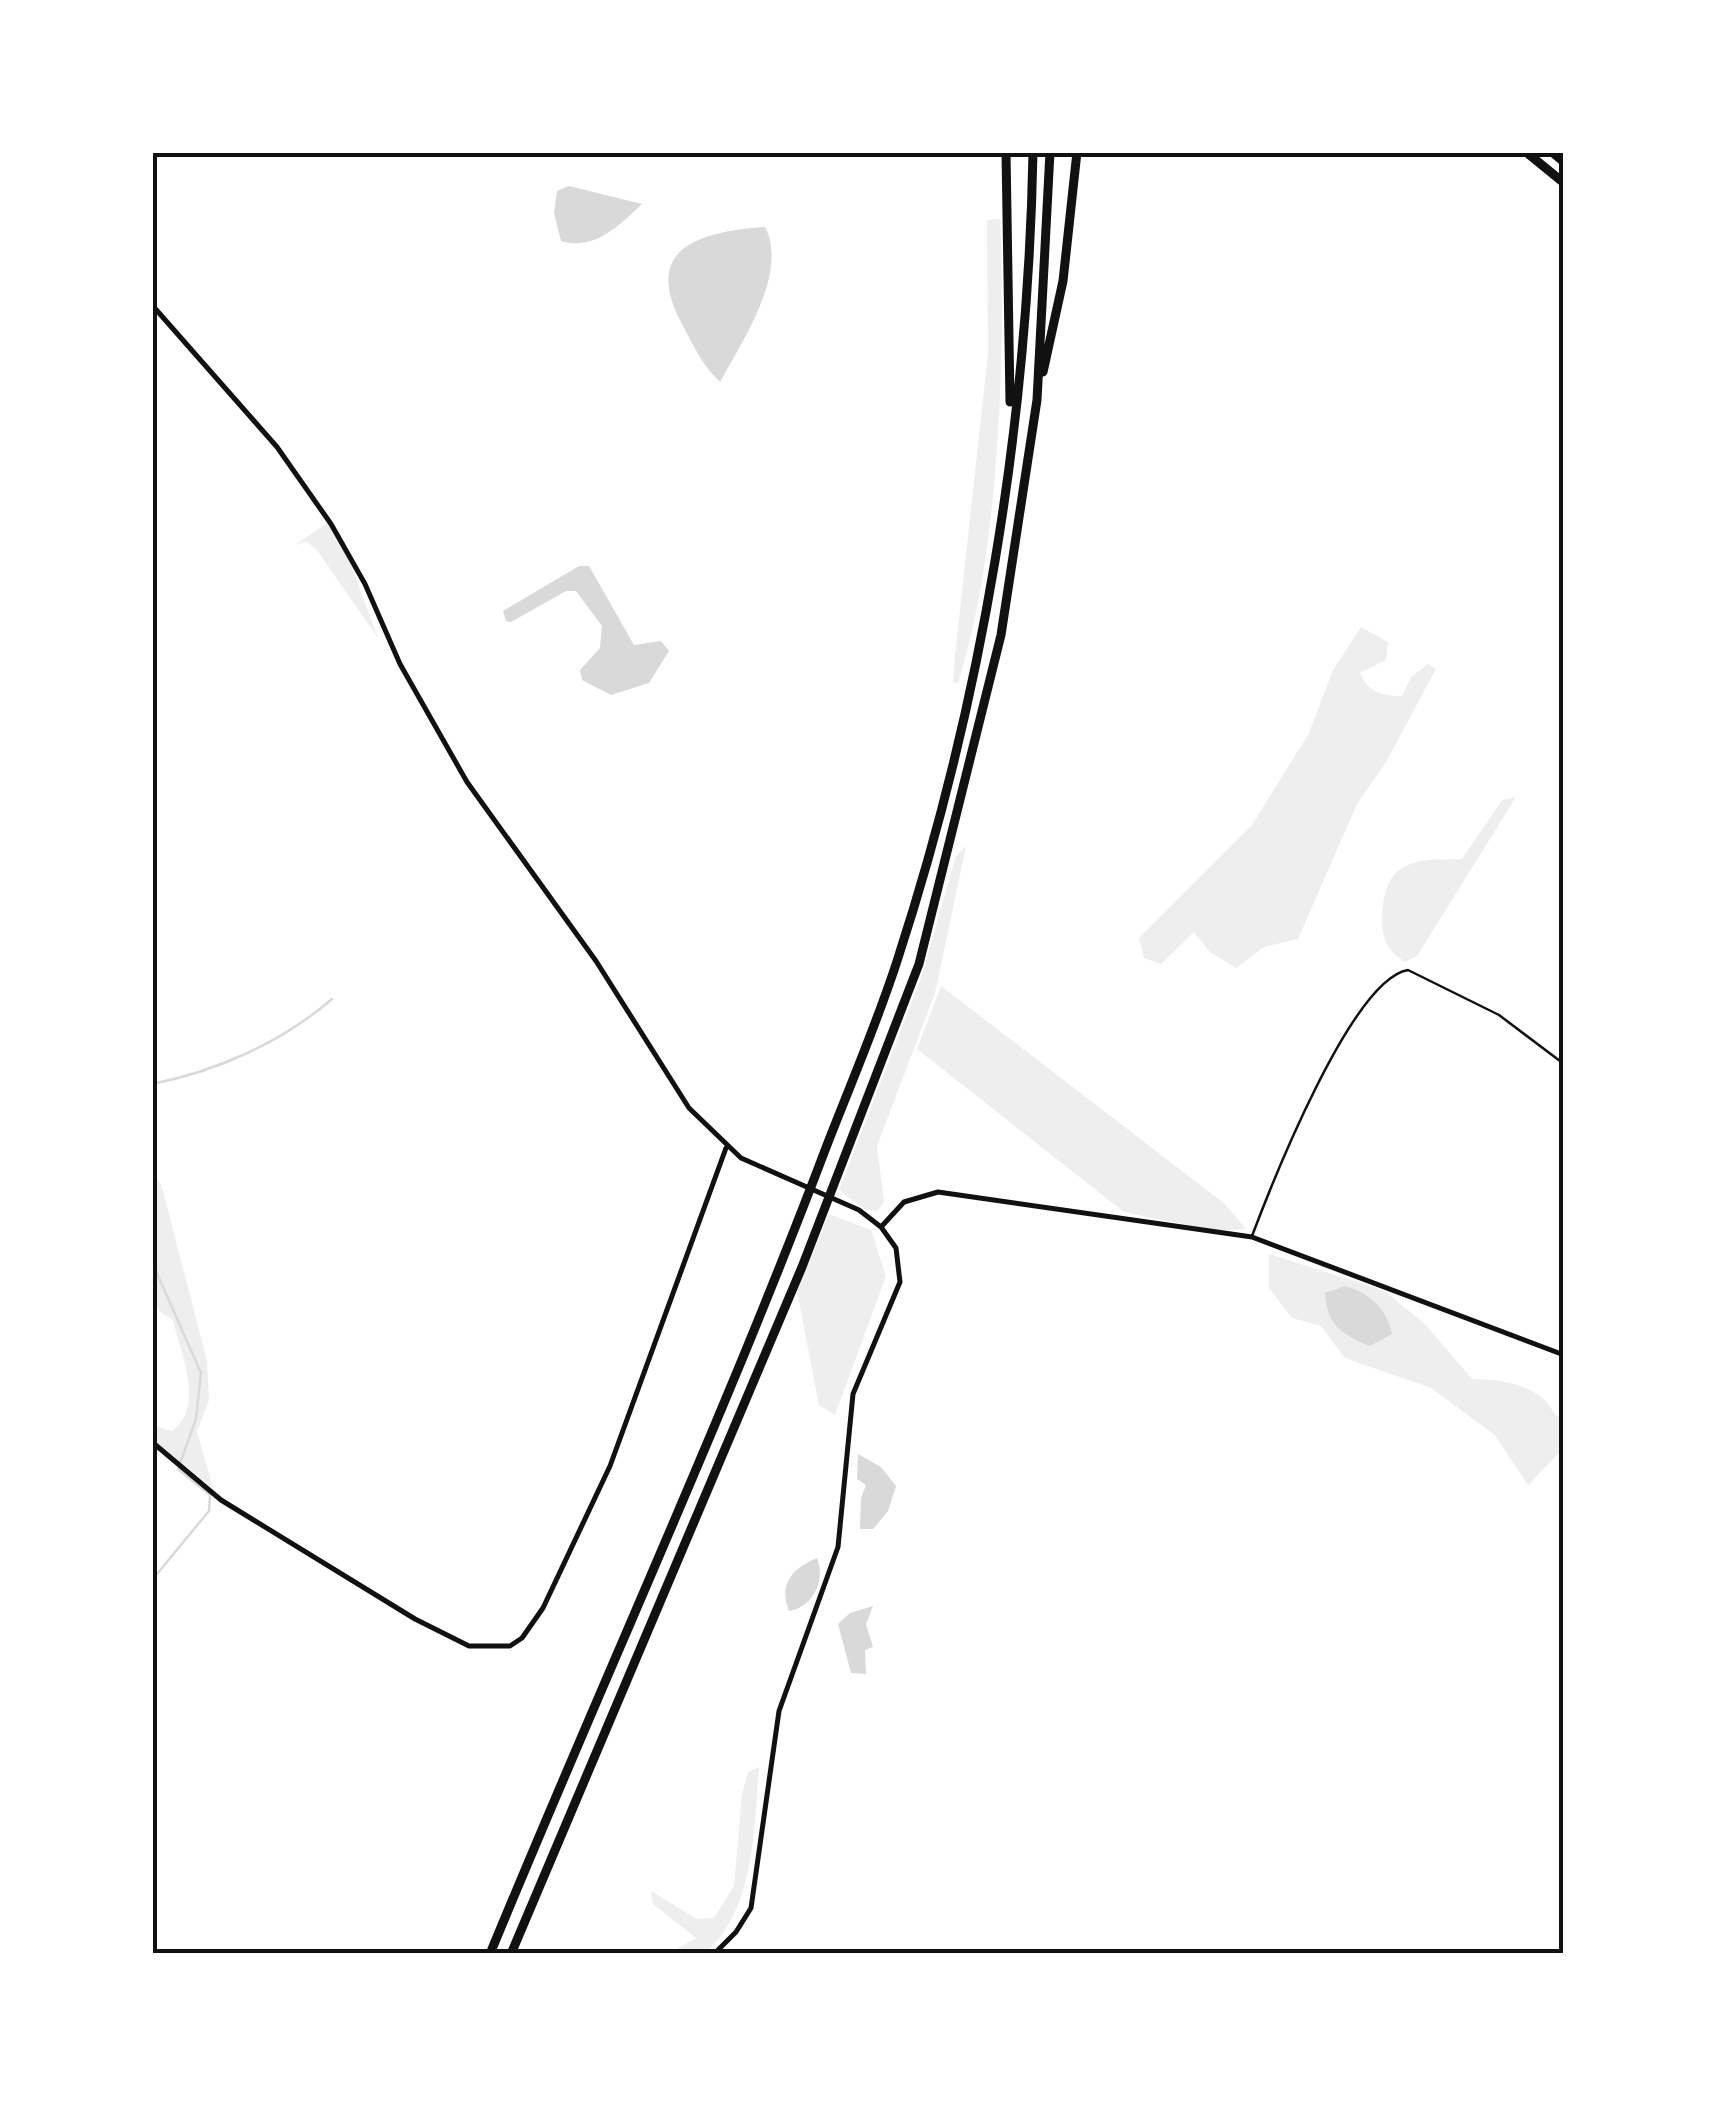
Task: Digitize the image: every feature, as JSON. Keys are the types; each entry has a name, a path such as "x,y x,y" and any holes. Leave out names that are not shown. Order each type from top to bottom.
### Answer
{"highway":[{"path":"1006,152 1011,430"},
{"path":"490,1954 782,1266 898,958 962,726 987,606 1011,430 1033,152"},
{"path":"1036,400 1050,152"},
{"path":"511,1954 802,1267 919,964 1001,635 1036,400 1063,281 1078,152"},
{"path":"1526,152 1564,183"},
{"path":"1552,152 1564,162"}],"street":[{"path":"152,305 277,447 331,524 365,584 400,664 476,798 596,961 689,1108 726,1148 786,1181 859,1210 882,1227 896,1248 900,1282 853,1394 838,1547 780,1711 751,1908 736,1932 714,1954"},
{"path":"152,1442 221,1500 414,1620 468,1646 510,1646 522,1638 544,1608 610,1466 726,1148"},
{"path":"882,1227 904,1202 938,1192 1252,1237 1564,1355"}],"lane":[{"path":"1252,1237 1328,1064 1364,1004 1396,972 1408,970 1499,1015 1564,1064"}],"shaded area":[{"path":"569,186 642,204 605,235 584,243 561,241 554,213 557,191"},
{"path":"1000,219 1002,330 997,454 983,576 958,683 953,682 955,656 988,353 987,220"},
{"path":"765,227 771,245 767,285 750,327 720,382 698,354 682,324 671,298 668,277 673,261 683,249 699,240"},
{"path":"327,523 345,548 378,638 317,550 306,541 294,546"},
{"path":"579,566 589,566 634,645 661,641 669,651 649,683 611,695 582,680 580,670 600,648 602,626 576,591 566,591 511,622 506,621 503,611"},
{"path":"1361,627 1388,642 1386,660 1360,673 1376,692 1402,696 1411,677 1428,664 1436,669 1386,762 1357,804 1298,939 1264,947 1236,968 1210,952 1194,932 1161,964 1144,958 1139,938 1252,825 1309,733 1333,670"},
{"path":"1516,797 1417,956 1404,962 1384,937 1383,906 1393,876 1414,863 1462,859 1502,800"},
{"path":"966,846 935,993 877,1146 884,1202 877,1211 864,1209 839,1190 921,978 956,856"},
{"path":"941,986 1225,1204 1246,1229 1217,1231 1124,1212 917,1049"},
{"path":"153,1171 162,1187 207,1361 209,1400 197,1432 213,1488 153,1440 156,1426 172,1431 182,1421 189,1394 173,1320 159,1311 153,1293"},
{"path":"829,1214 871,1230 886,1276 835,1415 819,1405 797,1291"},
{"path":"1269,1254 1383,1290 1425,1324 1472,1379 1516,1385 1544,1400 1563,1419 1563,1449 1528,1485 1495,1435 1431,1388 1345,1358 1321,1326 1292,1318 1269,1288"},
{"path":"1345,1286 1376,1303 1392,1334 1370,1346 1338,1327 1329,1313 1325,1293"},
{"path":"858,1454 881,1467 896,1486 888,1511 873,1529 860,1529 861,1498 866,1485 857,1479"},
{"path":"817,1558 820,1575 815,1591 805,1604 789,1611 785,1593 790,1578"},
{"path":"873,1606 866,1624 873,1647 865,1650 866,1674 851,1673 838,1624 850,1613"},
{"path":"759,1767 749,1867 734,1914 705,1953 670,1953 696,1938 653,1904 651,1891 697,1919 714,1918 734,1886 742,1794 748,1772"}],"waterway":[{"path":"152,1084 248,1053 292,1029 332,999"},
{"path":"152,1262 201,1373 196,1419 178,1469 210,1495 209,1511 152,1580"}]}
